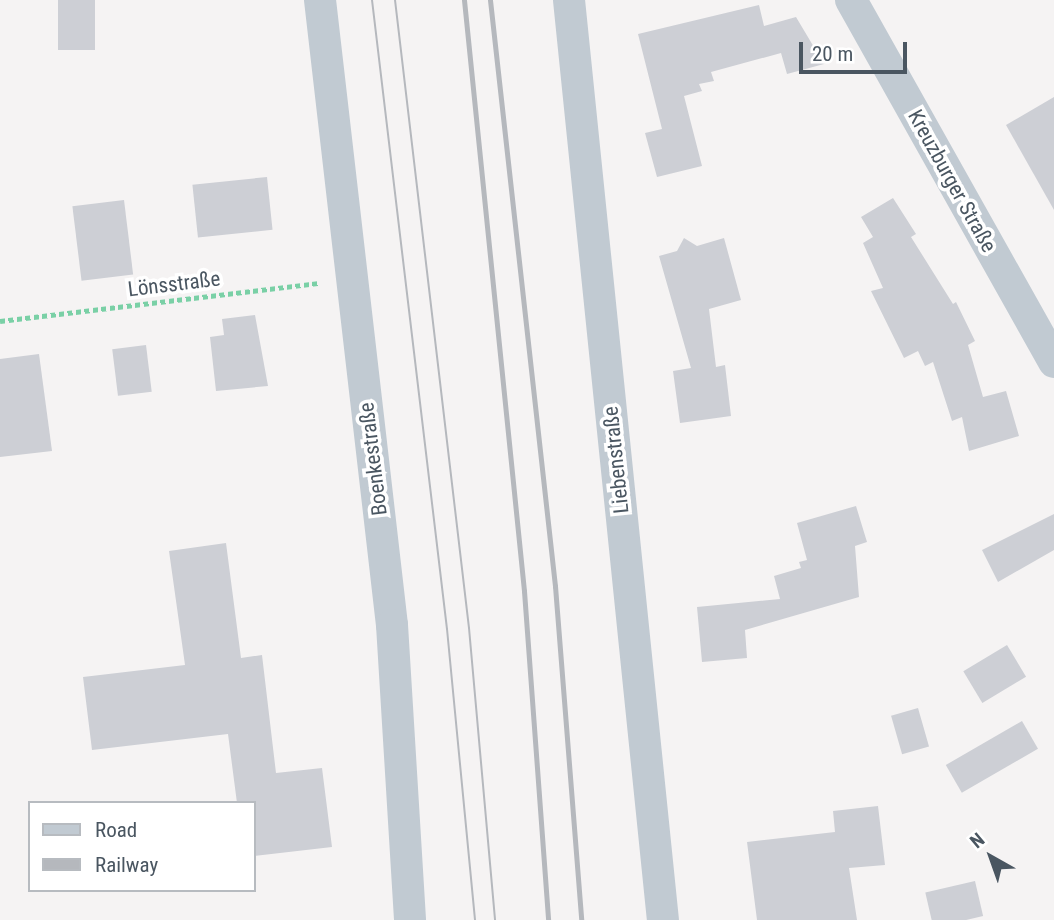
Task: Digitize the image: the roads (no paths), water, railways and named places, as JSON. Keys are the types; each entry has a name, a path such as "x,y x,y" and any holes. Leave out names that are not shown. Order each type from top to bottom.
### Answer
{"street":[{"name":"Boenkestraße","path":"320,0 392,625 410,920"},
{"name":"Liebenstraße","path":"569,0 663,920"},
{"name":"Kreuzburger Straße","path":"851,0 1054,362"}],"tram line":[{"path":"372,0 447,629 475,920"},
{"path":"395,0 469,628 495,920"}],"railway":[{"path":"464,0 524,591 548,920"},
{"path":"490,0 555,586 581,920"}]}
